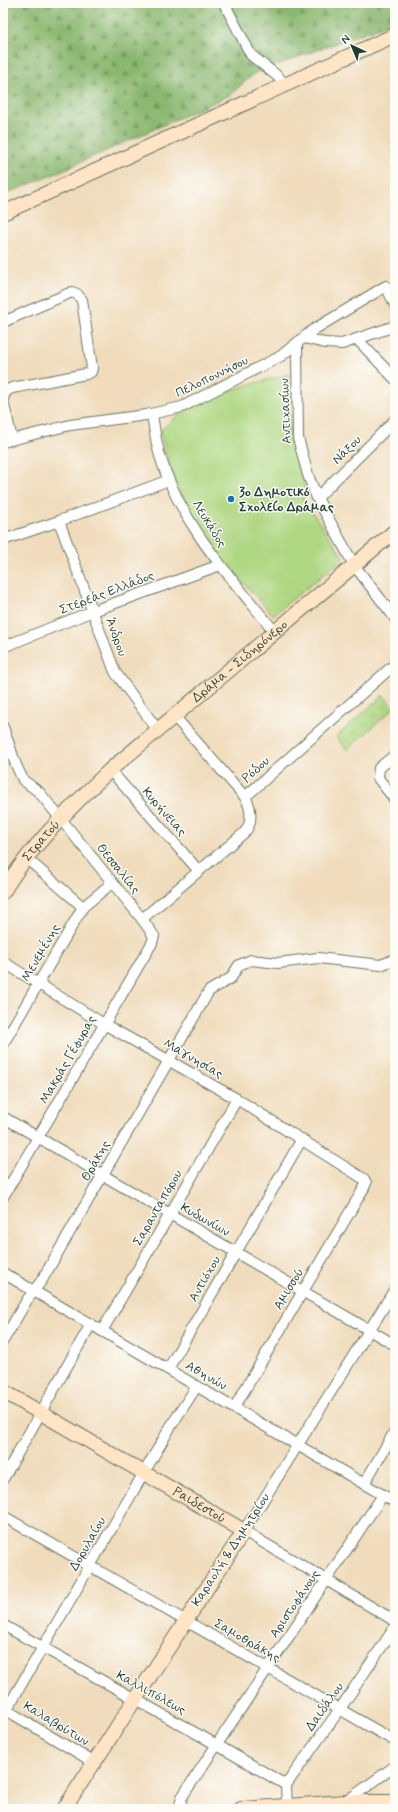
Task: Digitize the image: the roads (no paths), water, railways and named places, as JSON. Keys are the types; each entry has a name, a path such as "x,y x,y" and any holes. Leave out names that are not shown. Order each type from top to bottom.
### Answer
{"street":[{"path":"224,3 251,56 276,75 286,85"},
{"path":"3,213 395,35"},
{"name":"Πελοποννήσου","path":"7,441 75,424 152,414 187,404 263,366 300,341 313,330 386,286 395,305"},
{"path":"3,322 72,292 78,294 82,300 92,368 91,372 86,374 7,390 3,396 3,401 7,441"},
{"path":"300,341 342,344 395,326"},
{"path":"357,339 395,379"},
{"name":"Αντιχασίων","path":"300,341 299,446 317,498 354,565 395,618"},
{"name":"Λευκάδος","path":"152,414 160,456 169,480 194,529 220,565 275,632"},
{"name":"Νάξου","path":"317,498 395,420"},
{"path":"3,540 169,480"},
{"name":"Άνδρου","path":"59,521 115,672 157,729"},
{"name":"Δράμα - Σιδηρόνερο","path":"86,794 110,770 157,729 395,531"},
{"name":"Στερεάς Ελλάδος","path":"3,647 93,611 220,565"},
{"name":"Ρόδου","path":"142,919 247,829 250,815 245,797 395,664"},
{"path":"174,716 245,797"},
{"name":"Θεσσαλίας","path":"3,727 23,780 39,792 142,919 154,936"},
{"path":"395,755 379,768 378,778 395,800"},
{"name":"Κυρήνειας","path":"110,770 199,871"},
{"name":"Στρατού","path":"3,892 26,858 86,794"},
{"path":"26,858 83,907"},
{"name":"Μενεμένης","path":"3,1044 83,907 112,883"},
{"name":"Μακράς Γέφυρας","path":"3,1197 152,943 154,936"},
{"name":"Θράκης","path":"3,1341 103,1175 209,992 231,978 240,965 251,960 278,963 318,958 381,965 395,959"},
{"name":"Μαγνησίας","path":"3,962 104,1024 237,1099 361,1176 366,1183"},
{"name":"Σαρανταπόρου","path":"102,1331 237,1099"},
{"name":"Κυδωνίων","path":"3,1117 395,1345"},
{"name":"Αντιόχου","path":"168,1369 302,1139"},
{"name":"Αμισσού","path":"234,1408 366,1183"},
{"name":"Αθηνών","path":"3,1273 395,1502"},
{"name":"Καραολή & Δημητρίου","path":"64,1809 299,1446 395,1289"},
{"path":"3,1479 91,1324"},
{"name":"Δορυλαίου","path":"4,1712 43,1648 144,1473 197,1386"},
{"name":"Ραιδεστού","path":"3,1391 244,1531 395,1621"},
{"path":"364,1484 395,1431"},
{"name":"Αριστοφάνους","path":"180,1809 182,1797 383,1495"},
{"name":"Σαμοθράκης","path":"3,1516 395,1741"},
{"name":"Καλλιπόλεως","path":"3,1625 217,1745 286,1786"},
{"name":"Δαιδάλου","path":"286,1786 395,1627"},
{"name":"Καλαβρύτων","path":"4,1712 95,1763"},
{"path":"341,1805 395,1766"},
{"path":"286,1786 287,1805"},
{"path":"241,1809 287,1805 341,1805 395,1802"}],"place":[{"name":"3ο Δημοτικό Σχολείο Δράμας","path":"231,499"}]}
